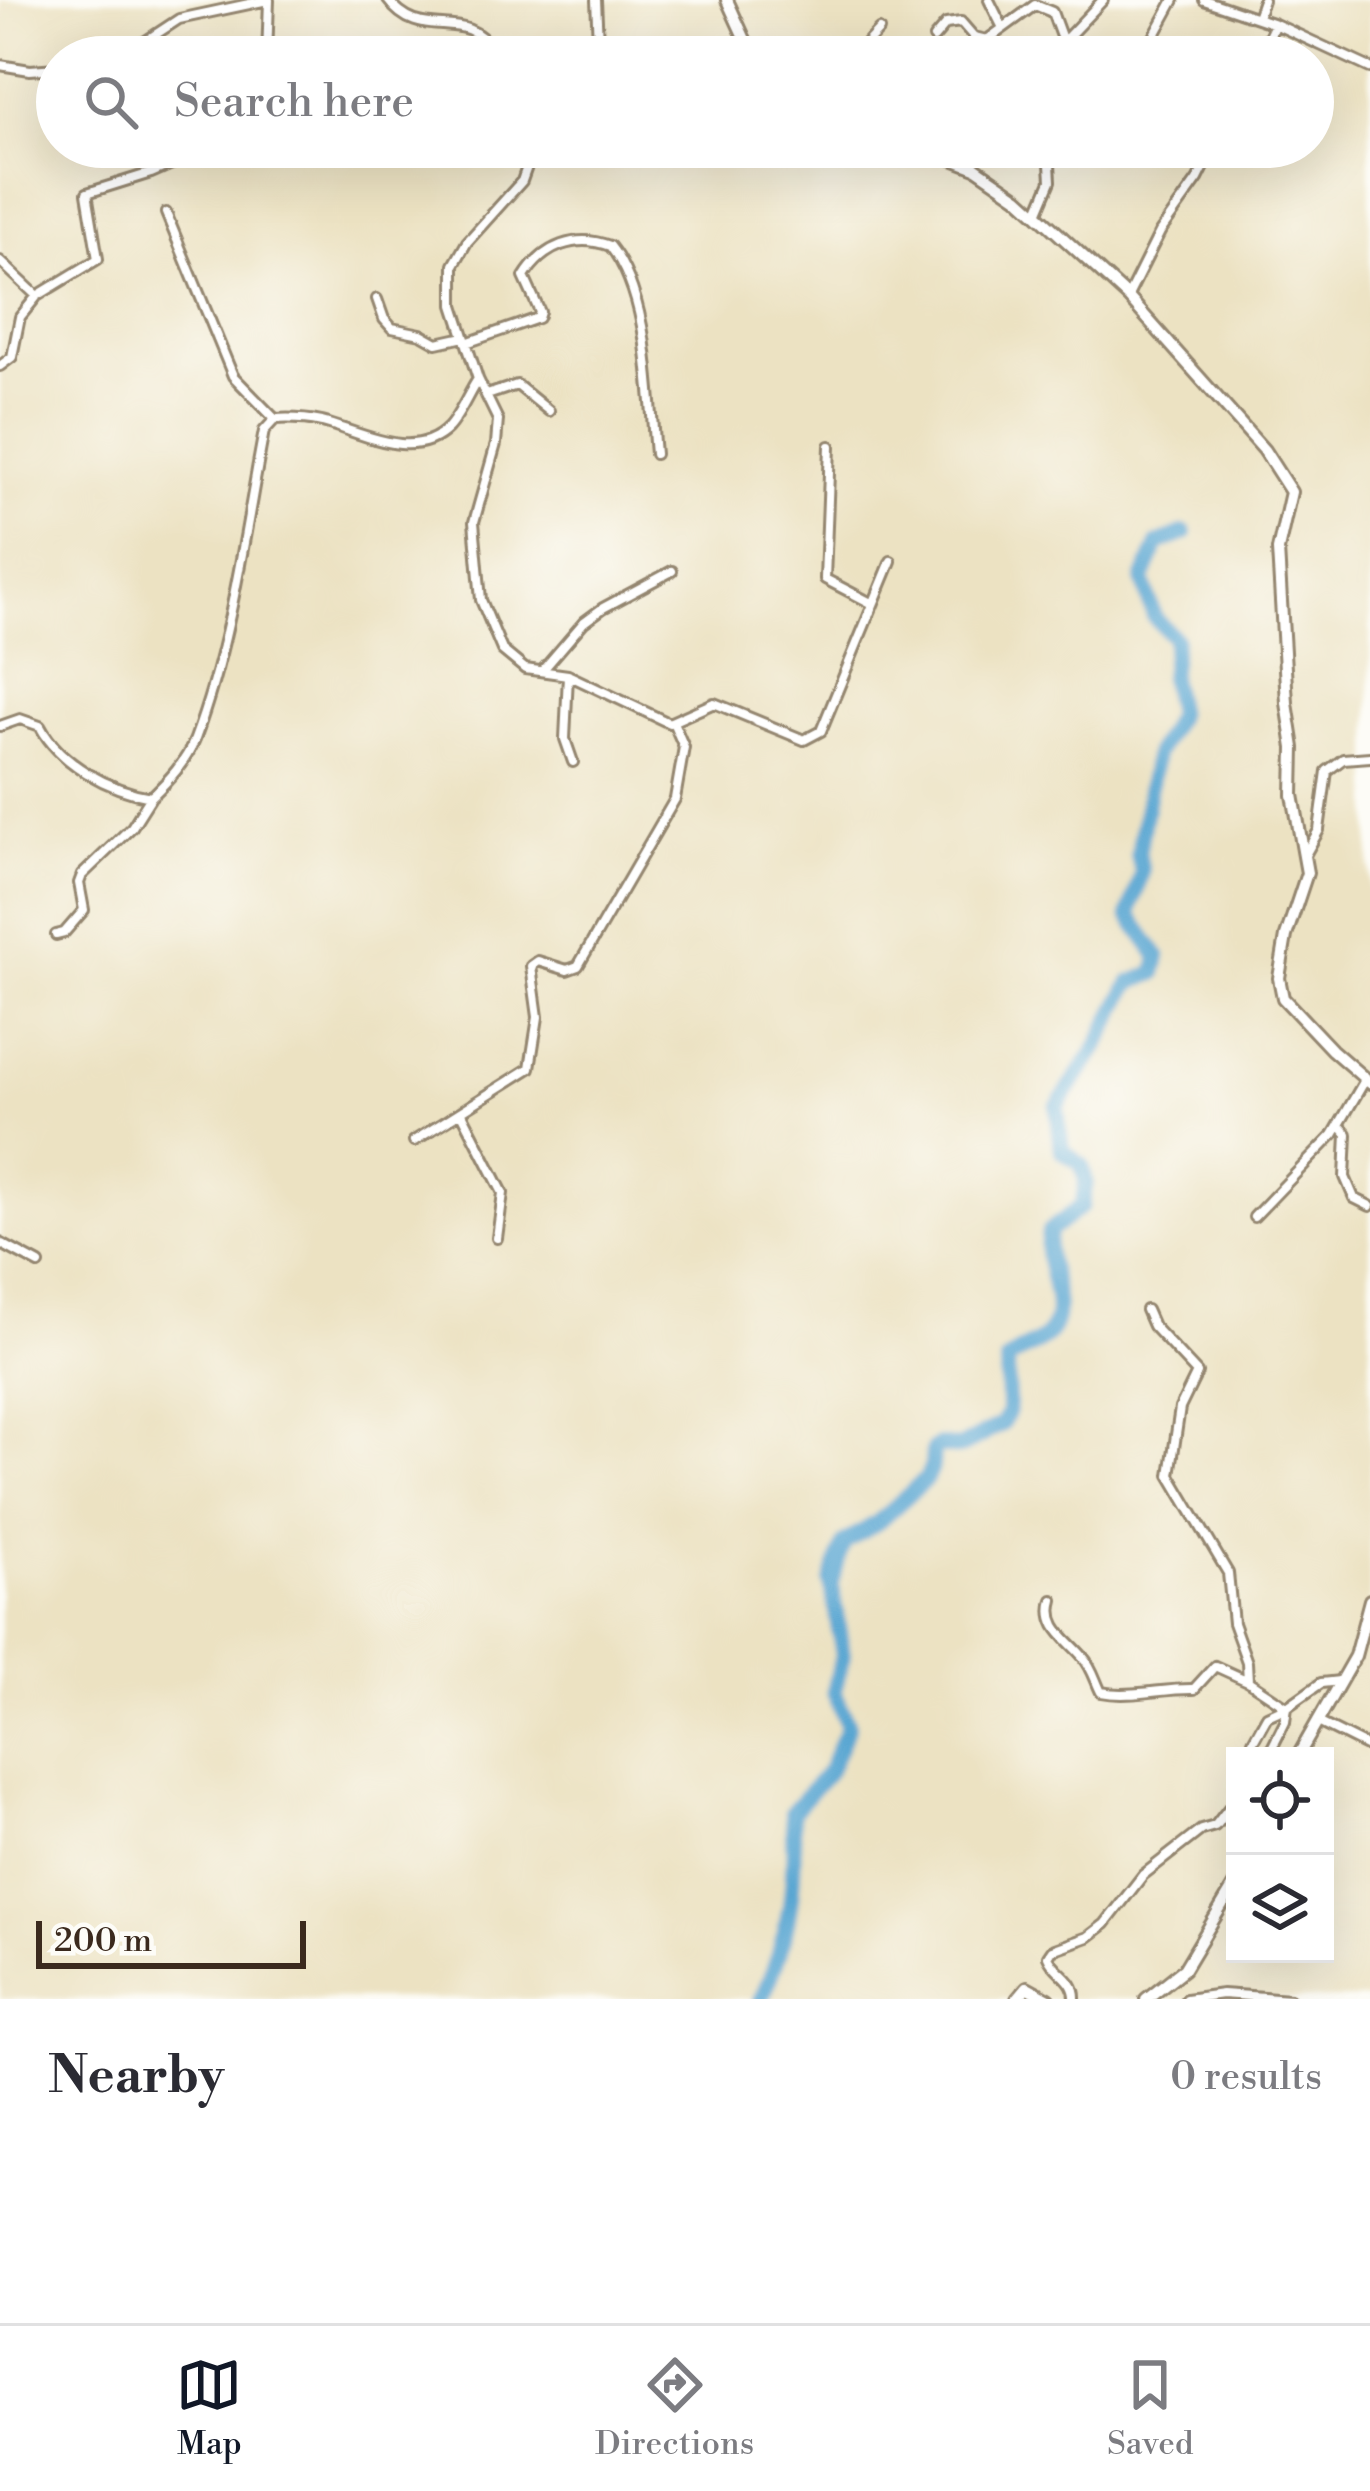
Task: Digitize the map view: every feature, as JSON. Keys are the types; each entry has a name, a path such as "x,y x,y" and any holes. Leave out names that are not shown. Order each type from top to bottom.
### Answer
{"street":[{"path":"153,36 178,20 268,0 267,36"},
{"path":"388,0 399,15 412,22 466,27 483,36"},
{"path":"596,0 598,36"},
{"path":"727,0 743,36"},
{"path":"989,0 1002,26"},
{"path":"1069,36 1103,0"},
{"path":"1154,36 1174,0"},
{"path":"1204,0 1301,36"},
{"path":"1257,17 1263,0"},
{"path":"991,36 1035,5 1052,12 1061,36"},
{"path":"936,36 946,23 961,22 972,36"},
{"path":"1269,36 1275,24"},
{"path":"873,36 879,30"},
{"path":"1334,51 1370,68"},
{"path":"0,64 36,70"},
{"path":"0,366 12,357 17,325 37,296 98,259 100,248 87,193 162,168"},
{"path":"414,1141 530,1068 538,1017 531,966 538,961 567,970 578,966 669,814 684,759 673,722 568,675 525,669 502,650 482,600 474,523 498,420 478,379 454,305 454,265 467,242 522,181 527,168"},
{"path":"976,168 1036,214 1128,297 1264,450 1292,492 1278,550 1294,748 1293,795 1305,855 1304,890 1286,936 1279,978 1283,998 1367,1081 1325,1144 1254,1217"},
{"path":"1036,214 1051,181 1050,168"},
{"path":"1128,297 1160,232 1204,168"},
{"path":"166,213 233,376 275,419 320,421 392,444 428,441 447,428 478,379"},
{"path":"377,298 392,328 437,343 465,340 538,318 540,312 524,277 553,248 593,239 610,245 627,278 640,326 655,454"},
{"path":"0,261 37,296"},
{"path":"488,395 518,385 550,411"},
{"path":"56,935 64,933 85,910 79,883 82,875 132,827 151,797 174,776 194,741 236,575 264,431 275,419"},
{"path":"830,446 826,580 874,604"},
{"path":"673,722 714,704 804,740 815,737 891,561"},
{"path":"542,671 584,622 672,572"},
{"path":"568,675 565,739 573,762"},
{"path":"0,727 20,719 40,726 51,747 104,782 124,793 151,797"},
{"path":"1305,855 1319,830 1327,771 1343,759 1370,757"},
{"path":"462,1113 503,1193 497,1238"},
{"path":"1339,1125 1347,1134 1345,1177 1354,1198 1370,1206"},
{"path":"0,1243 39,1264"},
{"path":"1146,1310 1153,1326 1197,1373 1180,1408 1170,1475 1228,1573 1233,1623 1247,1662 1248,1681"},
{"path":"1053,1600 1050,1611 1058,1633 1088,1663 1101,1692 1117,1696 1194,1689 1215,1666 1287,1707"},
{"path":"1303,1747 1361,1643 1370,1600"},
{"path":"1253,1741 1267,1716 1322,1683 1340,1681"},
{"path":"1272,1747 1287,1707"},
{"path":"1317,1721 1370,1748"},
{"path":"1075,1999 1071,1980 1051,1965 1052,1950 1088,1937 1105,1924 1143,1875 1201,1830 1215,1826 1226,1812"},
{"path":"1146,1999 1184,1969 1226,1899"},
{"path":"1017,1999 1027,1987 1049,1999"},
{"path":"1186,1999 1222,1994 1290,1999"}],"waterway":[{"path":"761,1999 790,1908 792,1812 829,1770 848,1726 834,1691 843,1655 831,1582 844,1543 878,1522 926,1479 933,1450 939,1445 959,1448 1002,1424 1008,1411 1007,1361 1049,1333 1057,1314 1047,1257 1049,1231 1082,1206 1086,1182 1082,1165 1062,1151 1057,1107 1097,1048 1130,983 1155,973 1159,957 1129,915 1142,872 1138,854 1155,755 1177,715 1170,677 1175,639 1154,617 1143,580 1158,544 1185,533"}]}
